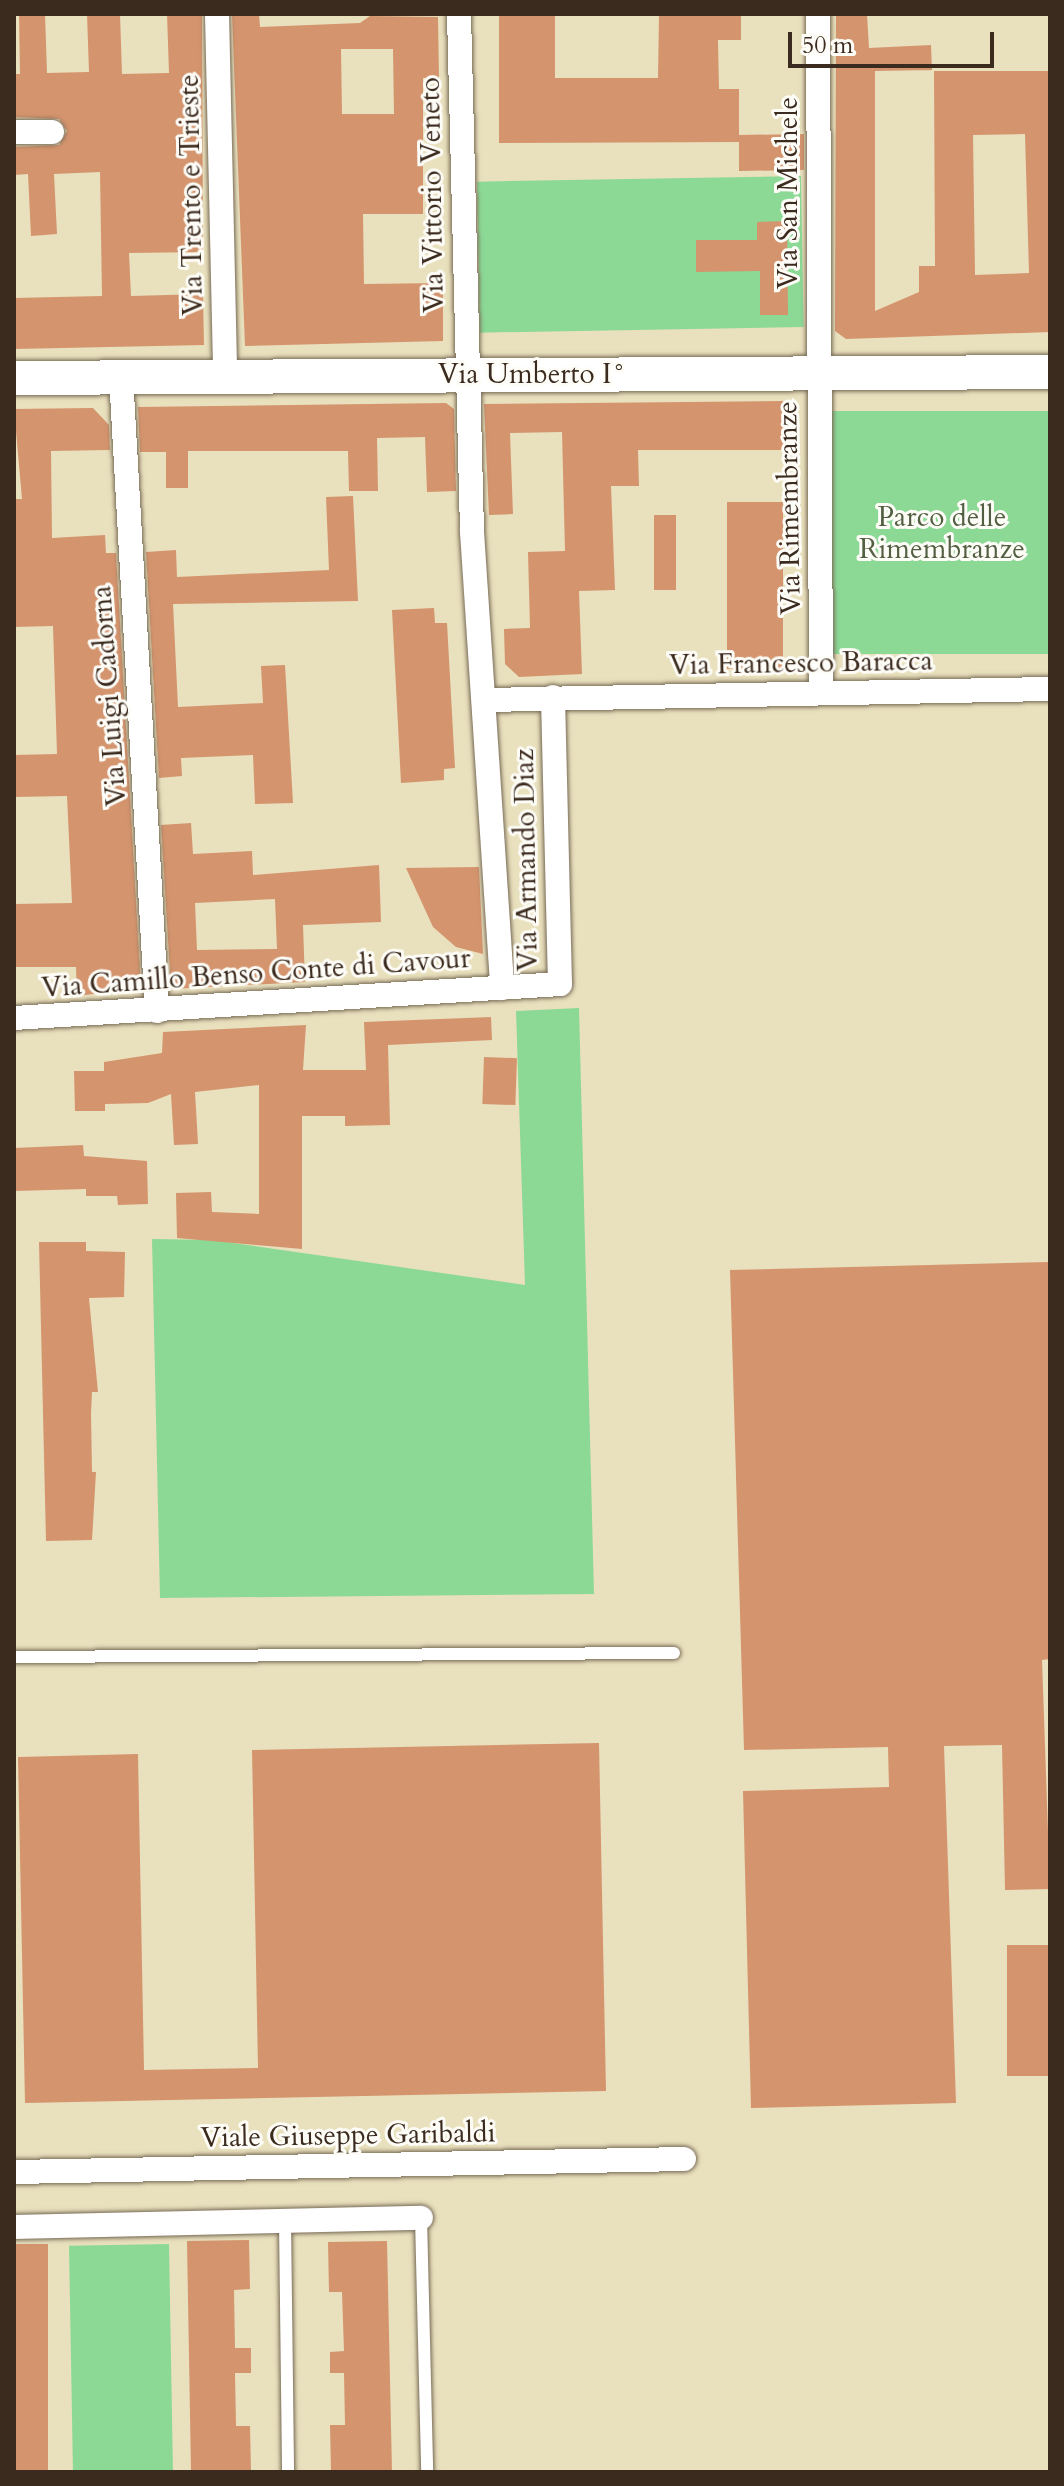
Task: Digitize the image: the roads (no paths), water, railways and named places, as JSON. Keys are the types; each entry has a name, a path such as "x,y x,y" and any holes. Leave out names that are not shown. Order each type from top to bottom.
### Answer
{"street":[{"name":"Via Trento e Trieste","path":"217,14 225,375"},
{"name":"Via Vittorio Veneto","path":"459,14 465,375"},
{"name":"Via San Michele","path":"818,14 819,371"},
{"path":"14,132 52,132"},
{"name":"Via Rimembranze","path":"819,371 821,691"},
{"name":"Via Umberto I°","path":"14,378 1050,372"},
{"name":"Via Armando Diaz","path":"465,375 502,988 560,984 553,697"},
{"name":"Via Luigi Cadorna","path":"121,376 157,1011"},
{"name":"Via Francesco Baracca","path":"553,697 1050,689"},
{"path":"486,700 553,697"},
{"name":"Via Camillo Benso Conte di Cavour","path":"14,1018 502,988"},
{"name":"Viale Giuseppe Garibaldi","path":"14,2172 684,2159"},
{"path":"14,2227 421,2218"}],"lane":[{"path":"14,1657 674,1653"},
{"path":"421,2218 427,2472"},
{"path":"285,2221 288,2472"}],"park label":[{"name":"Parco delle Rimembranze","path":"942,533"}]}
